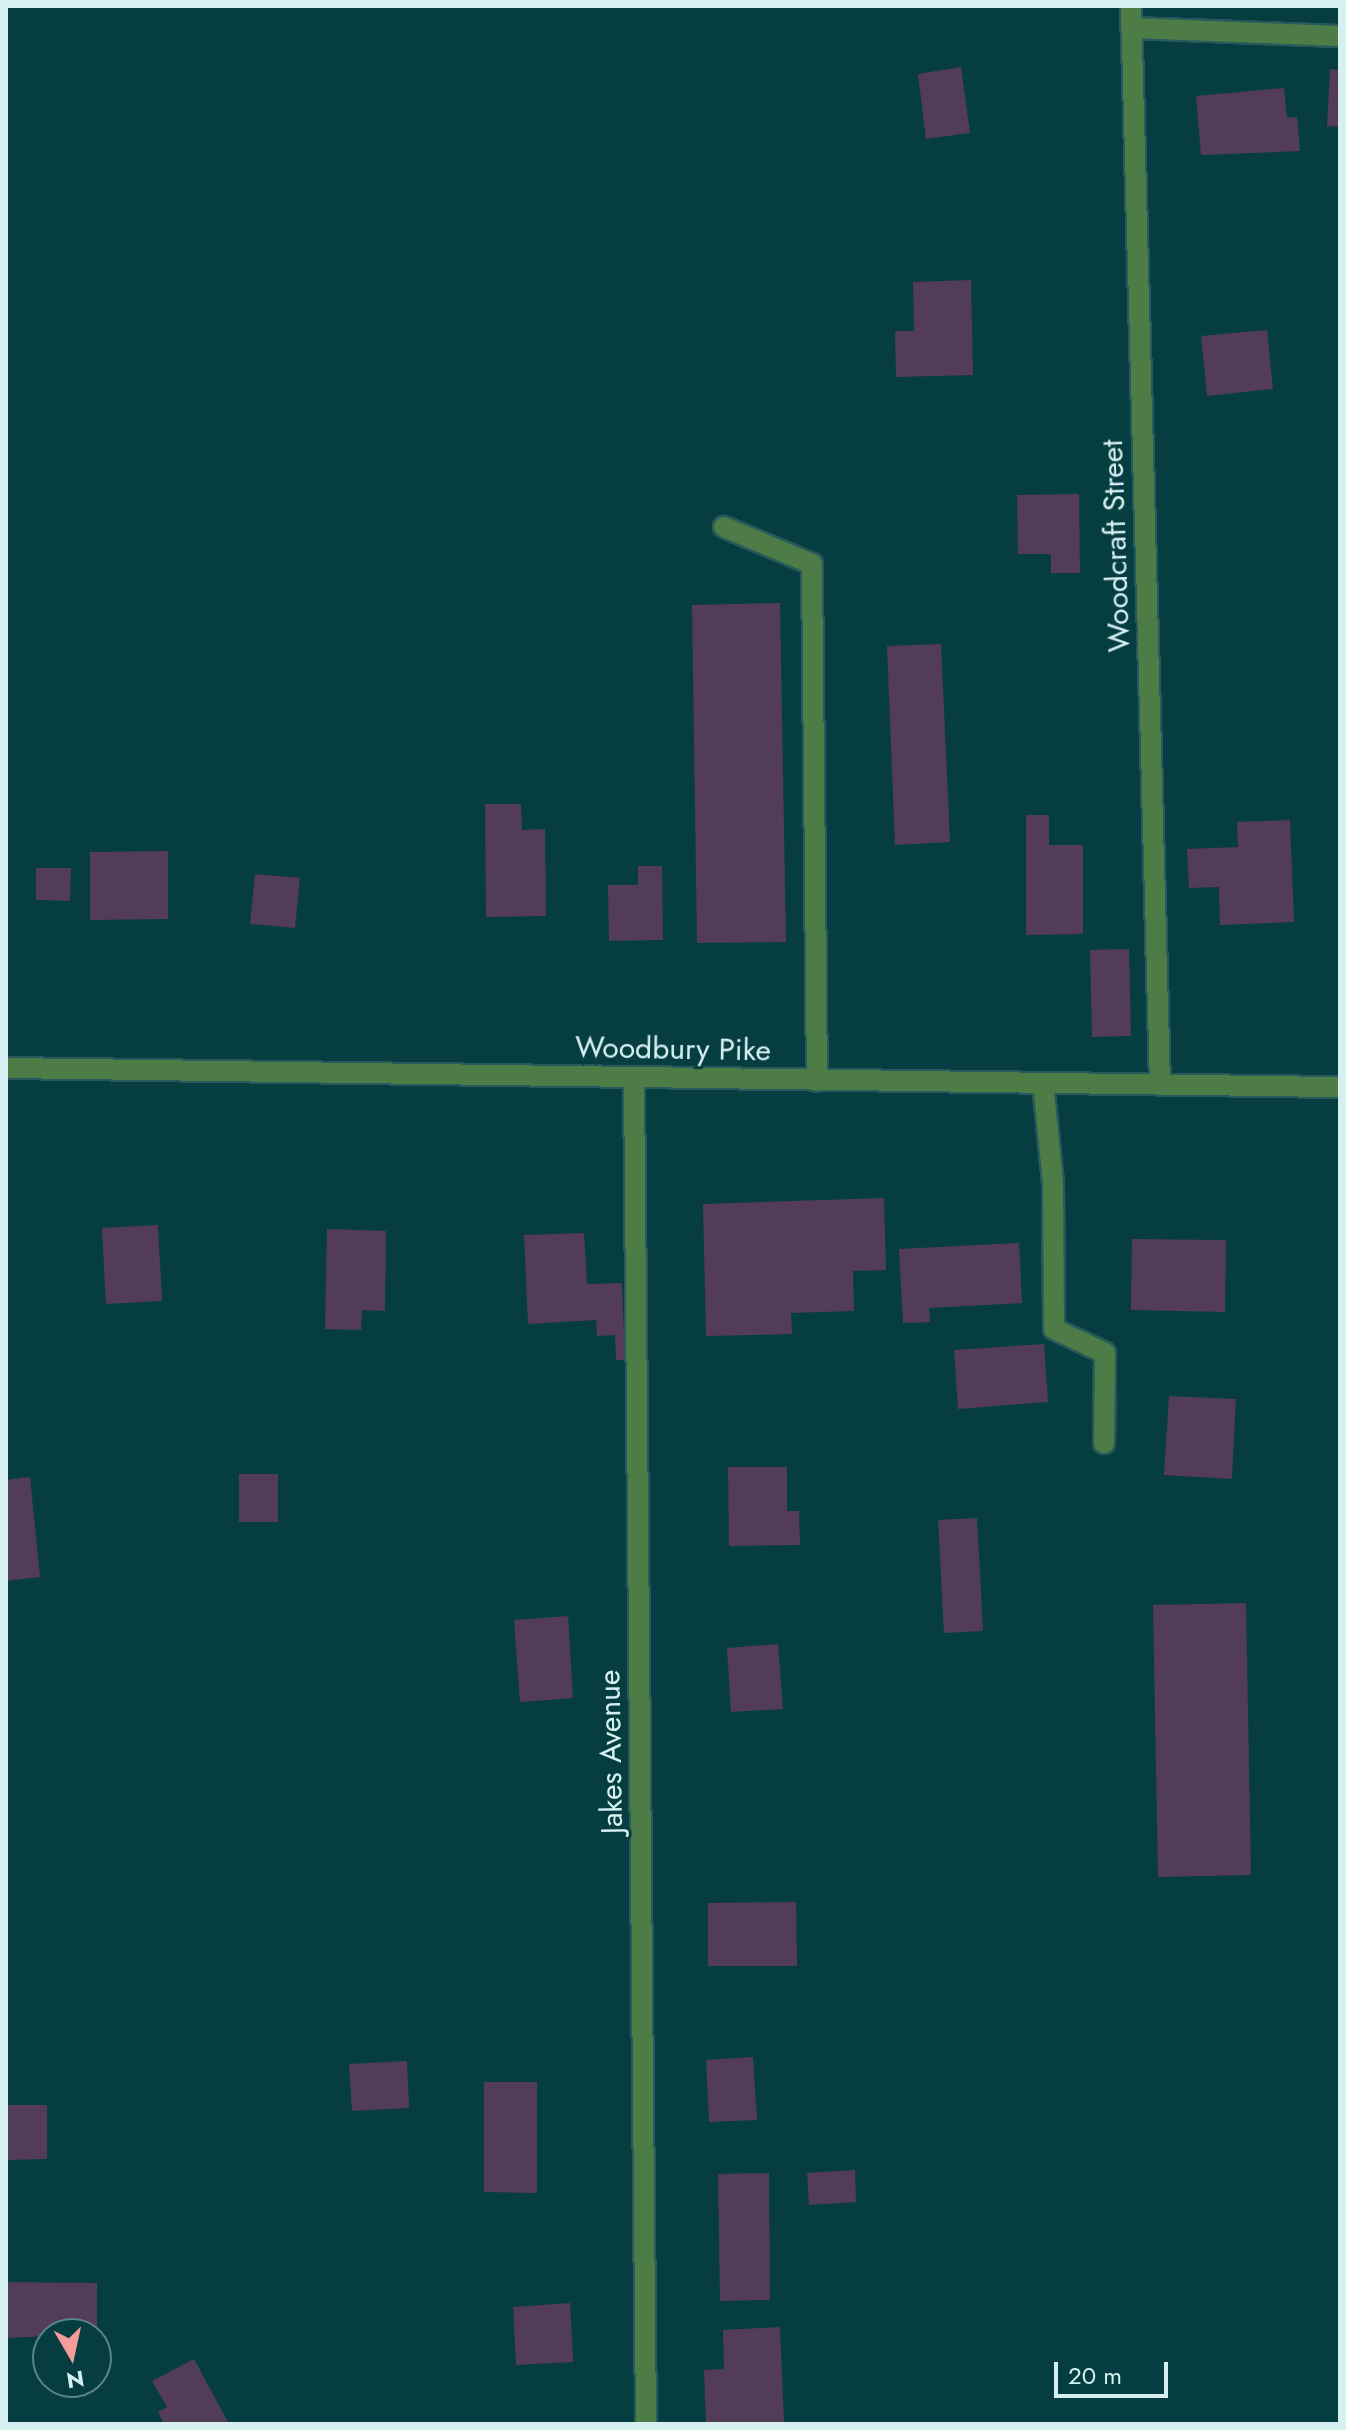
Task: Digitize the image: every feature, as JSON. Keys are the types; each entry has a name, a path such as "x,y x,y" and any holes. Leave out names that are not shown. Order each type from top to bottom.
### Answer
{"street":[{"name":"Woodcraft Street","path":"1131,6 1160,1085"},
{"path":"1131,28 1340,36"},
{"path":"724,527 812,564 817,1081"},
{"name":"Woodbury Pike","path":"6,1068 1340,1087"},
{"name":"Jakes Avenue","path":"634,1079 646,2424"},
{"path":"1043,1083 1053,1184 1054,1329 1105,1353 1104,1443"}],"building":[{"path":"961,67 970,133 926,139 918,74"},
{"path":"1330,69 1340,70 1340,127 1327,126"},
{"path":"1284,88 1287,118 1297,117 1300,151 1201,155 1196,96"},
{"path":"971,280 973,375 896,377 895,331 914,331 913,282"},
{"path":"1267,330 1273,389 1207,396 1201,336"},
{"path":"1079,494 1080,573 1051,573 1051,554 1018,554 1017,495"},
{"path":"780,603 786,942 697,943 692,605"},
{"path":"941,644 950,842 895,845 887,646"},
{"path":"485,804 521,804 522,830 545,829 546,916 486,917"},
{"path":"1026,815 1049,815 1049,845 1083,845 1083,934 1026,935"},
{"path":"1290,820 1294,922 1220,925 1219,887 1189,888 1187,849 1238,847 1237,822"},
{"path":"168,851 168,919 90,920 90,852"},
{"path":"638,866 662,866 663,940 609,941 608,885 638,885"},
{"path":"36,868 71,868 70,901 36,900"},
{"path":"255,874 300,878 295,928 250,924"},
{"path":"1129,949 1131,1036 1092,1037 1090,950"},
{"path":"884,1198 886,1270 853,1271 854,1311 791,1313 792,1334 706,1336 703,1204"},
{"path":"158,1225 162,1301 106,1304 102,1228"},
{"path":"327,1229 386,1231 385,1311 362,1310 361,1330 325,1329"},
{"path":"584,1233 587,1284 622,1283 625,1360 616,1360 615,1335 597,1336 596,1320 528,1324 524,1235"},
{"path":"1132,1239 1226,1240 1225,1312 1131,1310"},
{"path":"1019,1243 1022,1303 929,1308 930,1322 903,1323 899,1249"},
{"path":"1044,1344 1048,1402 958,1409 954,1350"},
{"path":"1169,1396 1236,1399 1232,1479 1164,1475"},
{"path":"728,1467 787,1467 787,1511 799,1511 800,1545 729,1546"},
{"path":"239,1474 278,1474 278,1522 239,1522"},
{"path":"30,1477 40,1577 6,1581 6,1480"},
{"path":"977,1518 983,1631 944,1633 938,1520"},
{"path":"1246,1603 1251,1875 1158,1877 1153,1605"},
{"path":"568,1616 573,1698 520,1702 514,1620"},
{"path":"778,1644 783,1709 731,1712 727,1648"},
{"path":"796,1902 797,1966 708,1966 708,1903"},
{"path":"753,2057 757,2120 709,2122 706,2060"},
{"path":"407,2061 409,2108 352,2111 349,2064"},
{"path":"484,2082 537,2082 537,2193 484,2192"},
{"path":"6,2105 47,2105 47,2159 6,2160"},
{"path":"855,2170 856,2202 809,2205 807,2173"},
{"path":"769,2173 770,2300 720,2301 718,2174"},
{"path":"6,2282 97,2283 97,2318 32,2318 32,2337 6,2338"},
{"path":"570,2303 573,2362 516,2365 513,2307"},
{"path":"780,2327 784,2422 706,2424 704,2370 724,2369 723,2330"},
{"path":"194,2359 229,2424 164,2424 158,2412 167,2407 152,2381"}]}
